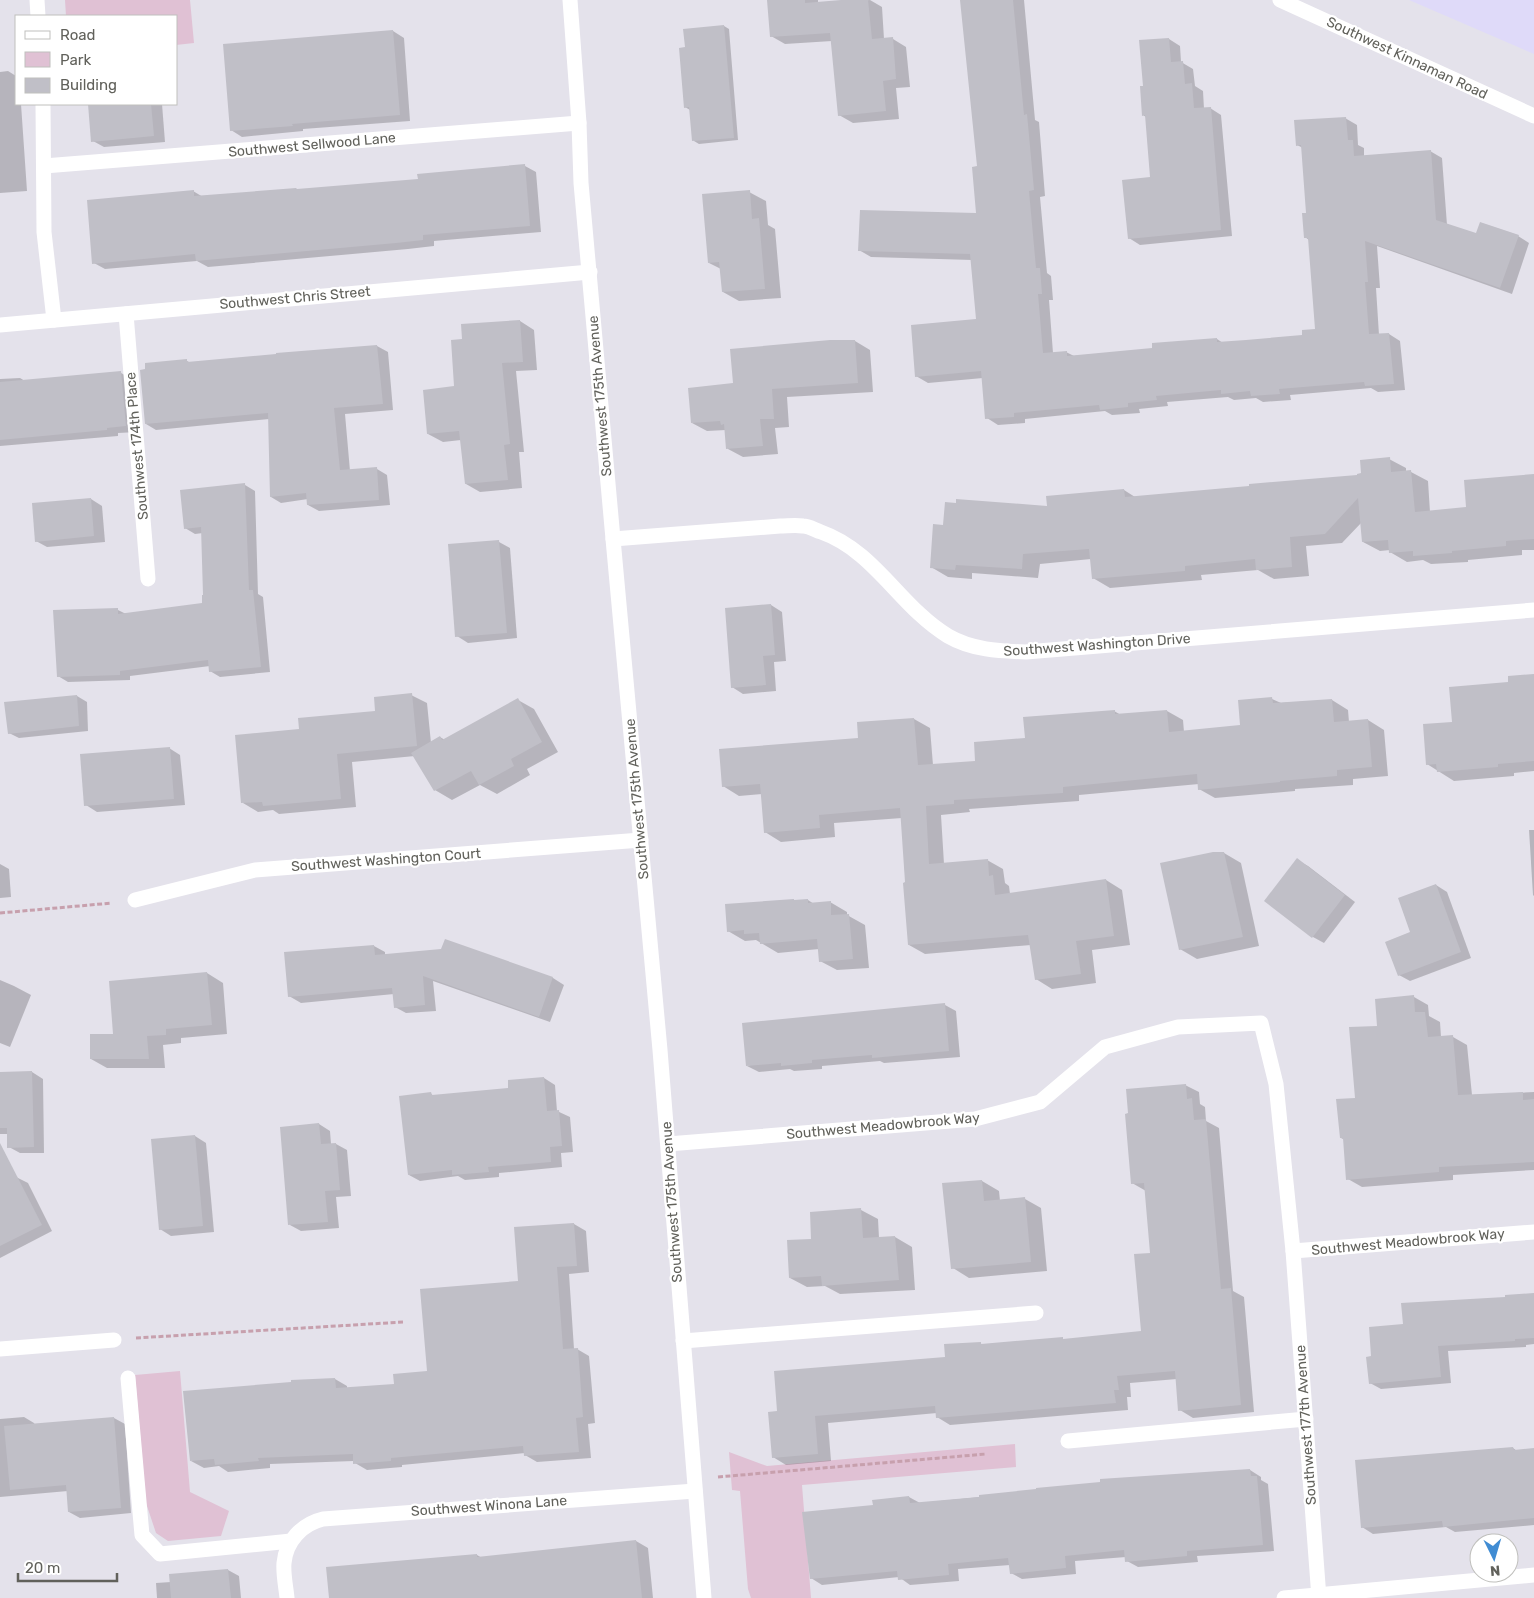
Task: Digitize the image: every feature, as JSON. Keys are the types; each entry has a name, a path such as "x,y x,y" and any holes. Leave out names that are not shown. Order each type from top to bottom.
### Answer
{"street":[{"path":"37,0 38,15"},
{"name":"Southwest 175th Avenue","path":"570,0 579,123 581,183 668,1144 704,1598"},
{"name":"Southwest Kinnaman Road","path":"1280,0 1534,116"},
{"path":"43,105 44,232 54,320"},
{"name":"Southwest Sellwood Lane","path":"44,166 579,123"},
{"name":"Southwest Chris Street","path":"0,325 590,272"},
{"name":"Southwest 174th Place","path":"126,314 148,579"},
{"name":"Southwest Washington Drive","path":"612,539 780,526 804,526 832,535 856,550 931,624 949,636 974,647 997,651 1026,652 1534,610"},
{"name":"Southwest Washington Court","path":"134,900 256,870 641,840"},
{"name":"Southwest Meadowbrook Way","path":"668,1144 976,1119 1040,1102 1105,1047 1178,1027 1261,1023 1276,1084 1293,1252 1534,1232"},
{"name":"Southwest 177th Avenue","path":"1293,1252 1319,1596"},
{"path":"683,1341 1036,1313"},
{"path":"0,1349 114,1340"},
{"path":"128,1378 142,1536 160,1554 291,1541"},
{"path":"1068,1441 1306,1419"},
{"name":"Southwest Winona Lane","path":"291,1541 302,1528 313,1521 323,1519 695,1485"},
{"path":"287,1598 284,1563 286,1551 291,1541"},
{"path":"1284,1598 1534,1575"}],"path":[{"path":"0,913 134,900"},
{"path":"114,1340 403,1322"},
{"path":"695,1485 986,1454"}],"shaded area":[{"path":"1409,0 1534,0 1534,54"}],"green space":[{"path":"65,0 190,0 194,43 178,45 178,15 66,15"},
{"path":"180,1371 190,1492 229,1511 221,1536 168,1541 156,1533 146,1503 135,1375"},
{"path":"1015,1444 1016,1467 802,1485 811,1598 751,1598 748,1589 740,1491 732,1490 729,1452 767,1466"}],"building":[{"path":"767,0 805,0 805,3 868,0 872,39 893,37 896,79 883,81 886,111 838,116 830,33 770,37"},
{"path":"960,0 1013,0 1024,115 1027,114 1034,190 1029,191 1036,268 1040,268 1042,294 1038,294 1043,353 1067,351 1067,356 1152,348 1152,343 1217,338 1217,342 1302,335 1302,330 1315,329 1308,238 1304,238 1302,213 1306,213 1301,145 1296,146 1294,120 1346,117 1348,140 1353,140 1354,156 1431,150 1436,220 1476,233 1480,222 1519,235 1500,288 1365,241 1368,282 1365,282 1369,334 1389,333 1394,384 1365,386 1364,382 1279,389 1280,394 1251,396 1250,391 1221,394 1221,390 1156,396 1157,400 1128,403 1128,407 1100,410 1099,405 1014,413 1014,417 985,419 981,371 915,377 911,325 976,319 970,254 858,251 860,210 976,213 972,167 977,166"},
{"path":"724,25 734,138 692,141 689,107 684,108 679,48 685,47 683,29"},
{"path":"393,30 400,115 230,131 223,44"},
{"path":"1169,38 1171,62 1183,61 1185,84 1192,83 1194,108 1211,107 1221,230 1128,239 1122,180 1150,177 1145,115 1142,116 1140,86 1143,86 1139,40"},
{"path":"88,105 151,105 154,136 91,142"},
{"path":"525,164 530,226 423,235 423,240 396,243 196,261 195,254 92,264 87,200 194,190 194,196 297,189 418,179 417,174"},
{"path":"750,190 752,219 759,218 765,289 722,292 719,262 708,263 702,194"},
{"path":"520,320 523,362 502,363 510,444 504,445 508,480 465,484 459,431 427,434 423,390 454,386 451,340 462,339 461,324"},
{"path":"830,340 855,340 858,383 772,389 774,419 760,419 763,446 726,449 724,424 721,425 720,421 691,423 688,388 733,383 730,349"},
{"path":"377,345 383,404 334,408 340,470 377,467 379,500 307,505 306,493 270,497 268,413 145,424 140,370 145,369 145,363 187,359 187,362"},
{"path":"121,371 126,426 107,428 107,430 0,440 0,382"},
{"path":"1390,457 1391,472 1411,470 1415,512 1466,507 1464,480 1534,474 1534,539 1506,541 1506,546 1452,551 1452,553 1413,556 1413,551 1389,553 1388,540 1362,542 1358,498 1325,534 1290,537 1292,567 1256,570 1255,559 1185,566 1185,571 1092,579 1089,549 1023,554 1022,569 956,565 955,570 930,568 933,524 943,525 945,502 956,503 956,499 1047,506 1046,496 1124,489 1125,497 1357,475 1361,473 1360,460"},
{"path":"245,483 249,590 253,590 261,667 209,672 208,660 120,671 120,675 57,677 53,610 118,608 118,614 202,603 201,527 184,529 180,490"},
{"path":"91,498 94,536 35,542 32,503"},
{"path":"499,540 507,633 455,637 448,544"},
{"path":"771,604 775,655 763,656 766,685 731,688 725,608"},
{"path":"1534,674 1534,761 1498,764 1498,767 1437,772 1436,764 1426,765 1423,724 1452,722 1449,687 1508,682 1508,676"},
{"path":"412,693 417,746 337,754 341,799 263,806 262,802 241,803 235,735 299,729 298,718 375,711 374,697"},
{"path":"77,695 79,726 8,734 4,702"},
{"path":"1272,697 1273,703 1332,699 1334,722 1368,719 1372,767 1337,770 1337,776 1198,790 1197,774 1063,787 1063,793 954,800 954,804 926,806 929,864 988,859 989,876 993,875 995,895 1106,879 1114,936 1076,941 1081,974 1035,980 1028,935 908,945 900,808 819,815 820,828 764,833 760,784 722,787 719,749 858,738 857,722 914,718 918,765 975,761 974,742 1025,738 1023,717 1115,710 1115,714 1167,710 1169,732 1240,725 1238,700"},
{"path":"518,698 542,742 511,759 514,766 479,785 471,771 434,791 411,753 440,736 442,740"},
{"path":"170,747 174,799 84,806 80,754"},
{"path":"1213,852 1224,852 1243,937 1179,950 1160,863"},
{"path":"1297,858 1345,895 1312,938 1264,901"},
{"path":"1436,884 1461,952 1398,976 1385,942 1410,932 1398,898"},
{"path":"808,899 808,903 831,901 831,915 849,914 853,959 819,962 817,939 760,944 759,933 744,934 744,930 727,932 725,904"},
{"path":"445,939 553,977 539,1017 423,976 425,1005 394,1008 392,988 288,997 284,952 374,945 375,955 441,949"},
{"path":"207,972 212,1025 166,1029 166,1035 147,1036 149,1059 90,1059 90,1034 113,1034 109,981"},
{"path":"1414,995 1415,1012 1425,1012 1428,1037 1453,1035 1458,1095 1523,1092 1523,1100 1534,1099 1534,1162 1439,1167 1439,1172 1346,1180 1343,1138 1340,1138 1336,1099 1355,1098 1349,1027 1377,1026 1375,999"},
{"path":"945,1003 949,1051 872,1058 872,1055 812,1060 812,1063 781,1066 781,1063 746,1066 742,1023"},
{"path":"32,1071 34,1147 7,1148 7,1128 0,1128 0,1072"},
{"path":"544,1077 547,1111 559,1110 562,1146 550,1147 551,1162 488,1167 489,1172 452,1175 452,1170 408,1175 399,1096 431,1092 432,1095 508,1088 508,1080"},
{"path":"1186,1084 1187,1099 1192,1098 1194,1120 1206,1119 1221,1289 1231,1288 1241,1405 1178,1411 1175,1371 1117,1376 1119,1390 1114,1390 1116,1403 936,1418 935,1406 815,1416 818,1454 772,1458 768,1412 777,1411 774,1371 945,1357 944,1344 981,1342 981,1344 1063,1337 1063,1339 1141,1331 1134,1254 1150,1253 1144,1183 1131,1184 1125,1114 1128,1113 1126,1089"},
{"path":"319,1123 321,1144 336,1143 340,1190 325,1191 328,1222 288,1225 280,1127"},
{"path":"195,1135 203,1226 159,1230 151,1139"},
{"path":"0,1143 42,1225 0,1246"},
{"path":"982,1180 984,1201 1025,1197 1031,1262 951,1269 942,1183"},
{"path":"861,1208 863,1238 895,1236 899,1280 822,1286 821,1276 789,1278 787,1240 811,1239 810,1212"},
{"path":"574,1223 577,1266 557,1267 563,1349 578,1348 583,1417 576,1418 579,1452 524,1456 523,1446 391,1458 391,1461 353,1464 353,1454 258,1458 259,1461 215,1465 214,1459 190,1461 183,1391 291,1382 291,1380 335,1378 336,1388 394,1384 393,1374 427,1371 420,1289 518,1281 514,1227"},
{"path":"1534,1293 1534,1338 1438,1346 1441,1377 1369,1384 1366,1357 1371,1356 1369,1327 1403,1324 1401,1303 1505,1297 1505,1295"},
{"path":"114,1417 121,1508 68,1512 66,1485 10,1490 4,1426"},
{"path":"1513,1447 1514,1450 1534,1448 1534,1518 1443,1527 1442,1521 1361,1528 1355,1460"},
{"path":"1250,1469 1251,1476 1257,1476 1263,1545 1187,1551 1187,1556 1125,1562 1124,1550 1065,1556 1066,1568 1010,1574 1008,1558 948,1564 949,1575 898,1580 897,1571 810,1579 802,1512 873,1505 872,1500 909,1496 910,1503 979,1497 979,1495 1100,1482 1100,1479"},
{"path":"636,1540 642,1598 329,1598 326,1567 477,1554 477,1557"},
{"path":"228,1569 231,1598 171,1598 169,1574"}]}
